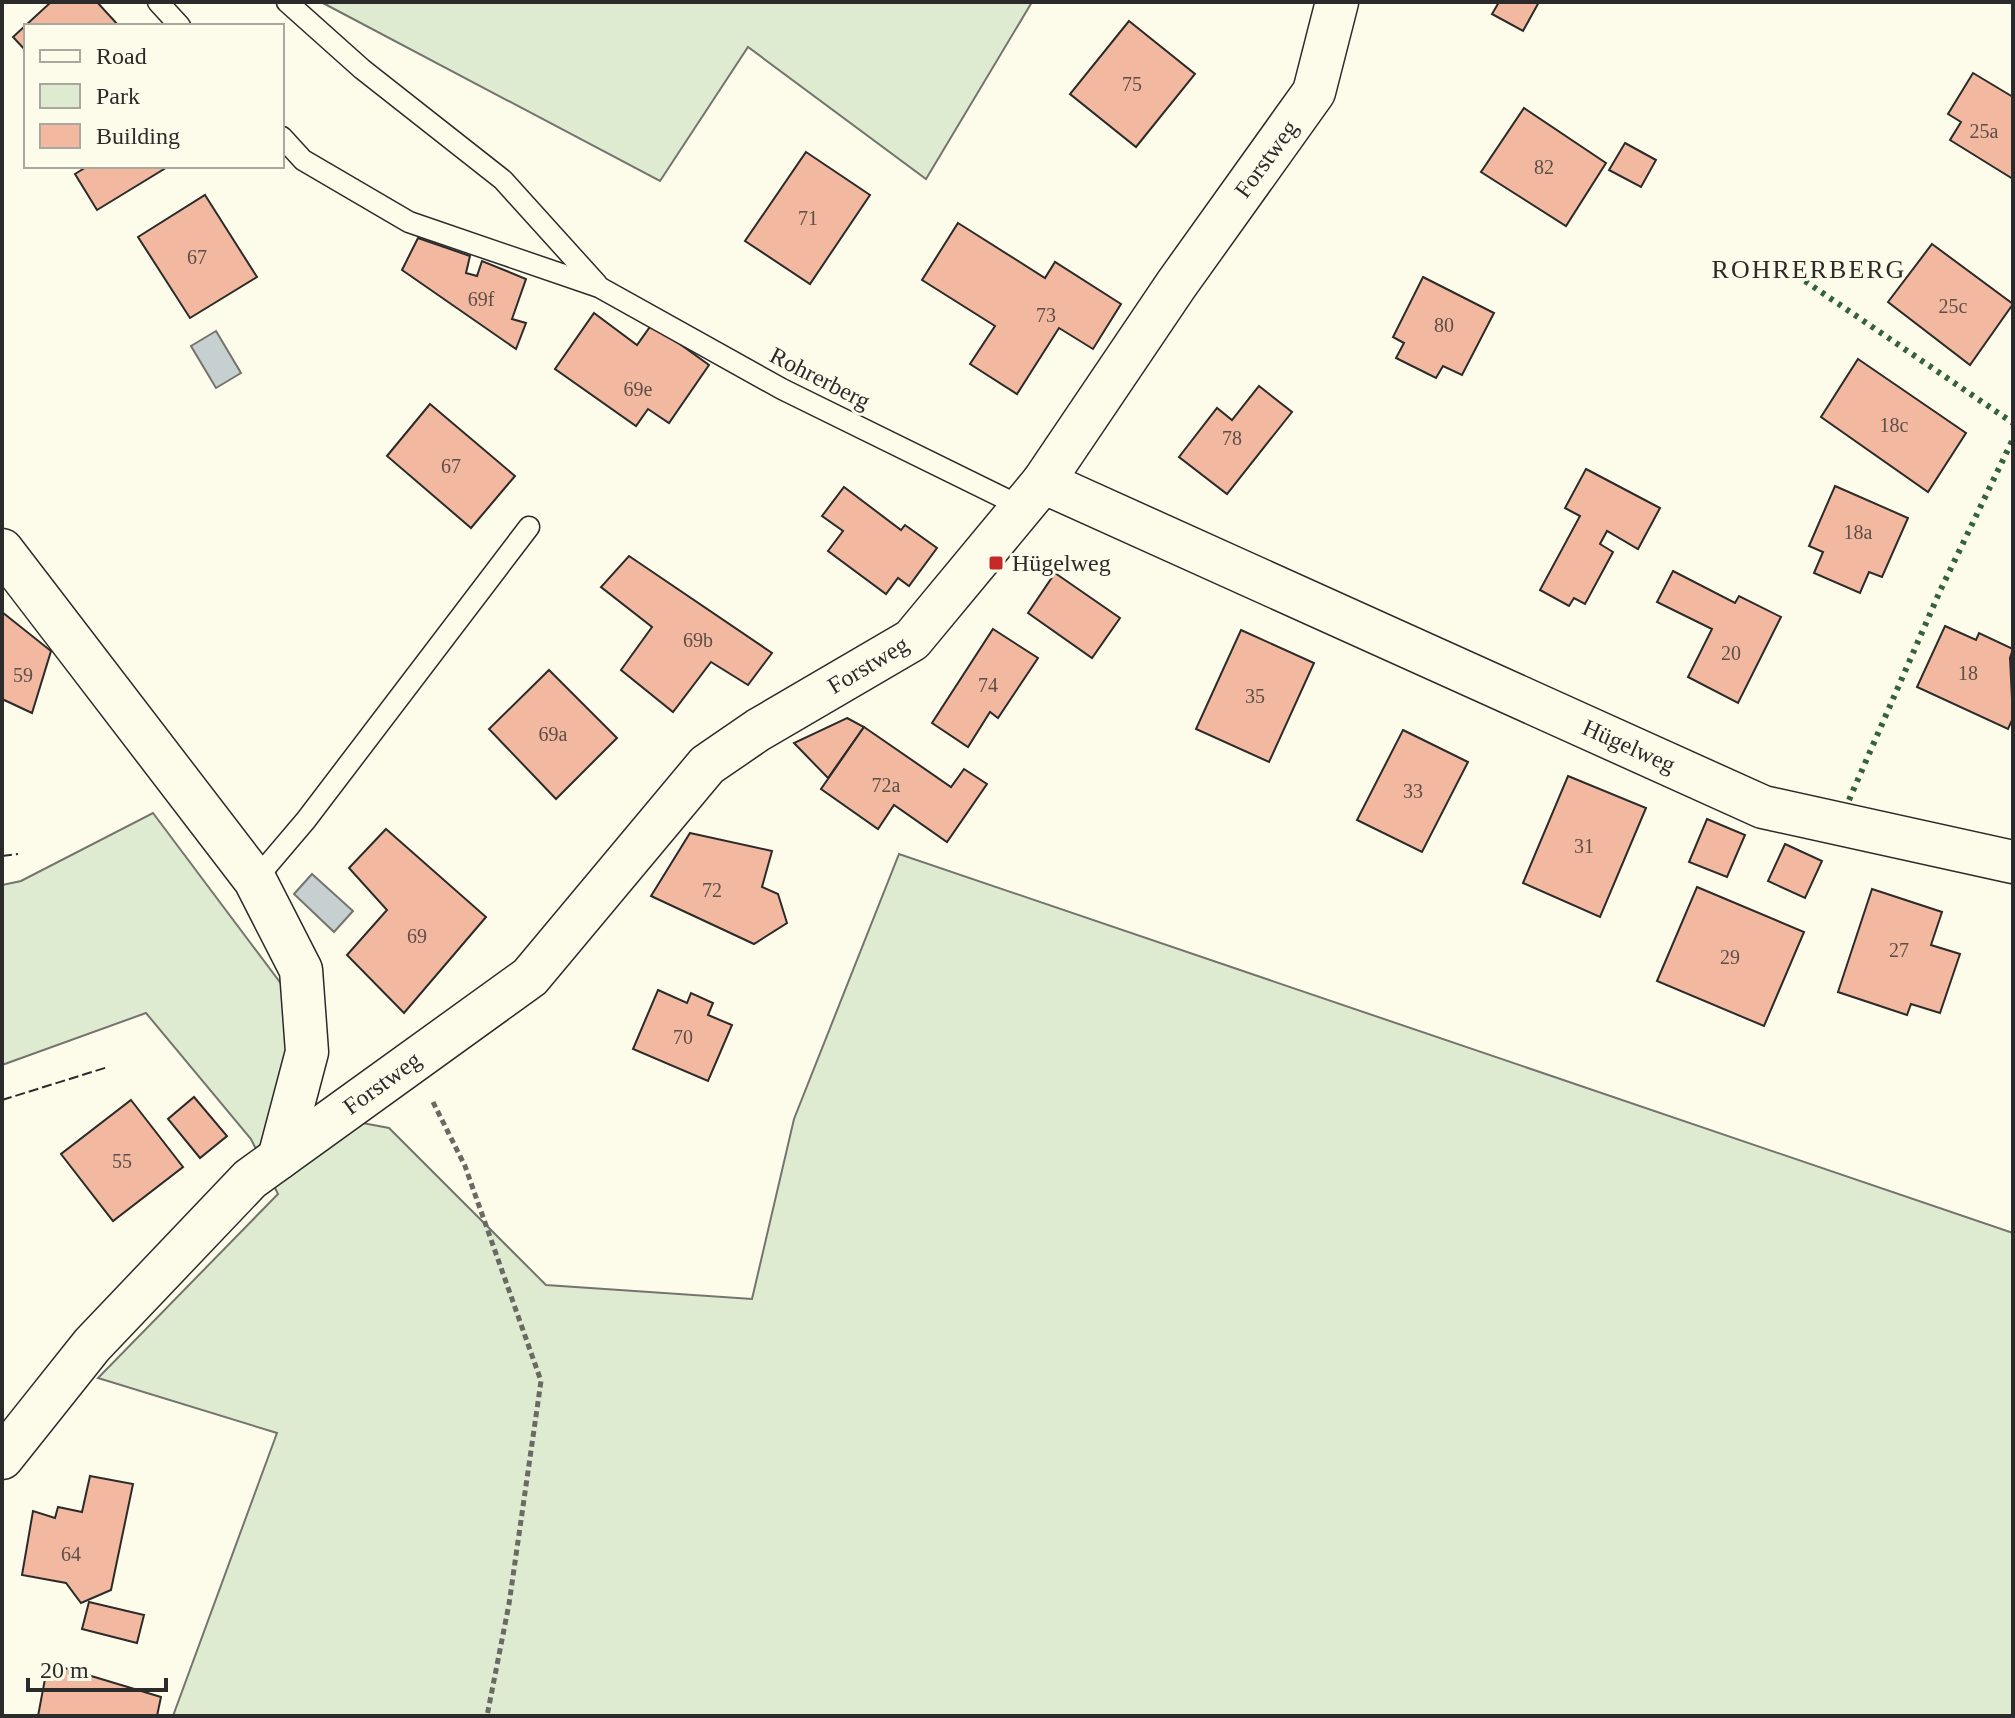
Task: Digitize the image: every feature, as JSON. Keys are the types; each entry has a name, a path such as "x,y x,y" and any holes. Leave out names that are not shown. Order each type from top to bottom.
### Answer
{"street":[{"name":"Forstweg","path":"2,1458 92,1345 250,1179 530,977 707,765 758,730 912,640 1032,494 1314,92 1337,2"},
{"name":"Hügelweg","path":"1032,494 1763,807 2013,862"},
{"path":"2,550 244,866 301,970 307,1052 279,1158"}],"lane":[{"path":"158,2 178,24"},
{"name":"Rohrerberg","path":"287,2 362,69 503,180 599,287"},
{"name":"Rohrerberg","path":"284,139 303,160 409,222 599,287 782,389 1032,494"},
{"path":"244,866 306,820 529,527"}],"path":[{"path":"413,1061 465,1166 541,1381 509,1604 487,1716"}],"green space":[{"path":"321,2 1032,2 926,179 748,47 660,181"},
{"path":"153,813 282,985 314,1114 389,1128 546,1285 752,1299 794,1119 899,854 2013,1233 2013,1716 173,1716 277,1433 98,1378 278,1194 251,1139 146,1013 2,1065 2,885 21,881"}],"shaded area":[{"path":"216,331 241,373 216,388 191,346"},
{"path":"312,874 353,911 334,932 294,894"}],"building":[{"path":"51,2 97,2 117,24 27,24"},
{"path":"1499,2 1539,2 1523,31 1492,14"},
{"path":"1129,21 1195,74 1136,147 1070,94"},
{"path":"24,27 24,49 13,37"},
{"path":"1973,73 2013,97 2013,179 1950,140 1961,122 1948,114"},
{"path":"1524,108 1606,163 1566,226 1481,172"},
{"path":"1625,143 1656,160 1641,187 1609,170"},
{"path":"806,152 870,195 810,284 745,241"},
{"path":"85,168 166,168 97,210 75,174"},
{"path":"205,195 257,277 190,318 138,237"},
{"path":"958,223 1045,278 1055,262 1121,304 1093,349 1059,328 1017,394 970,364 995,326 922,280"},
{"path":"418,238 470,256 466,273 477,276 482,261 526,279 512,319 526,323 516,349 402,270"},
{"path":"1932,244 2013,304 1970,365 1888,302"},
{"path":"1423,277 1494,313 1462,375 1443,366 1436,378 1396,358 1404,343 1393,337"},
{"path":"594,313 637,345 652,324 709,365 669,423 648,409 636,426 555,369"},
{"path":"1858,359 1966,433 1928,492 1821,417"},
{"path":"1259,386 1292,412 1227,494 1179,457 1217,408 1232,420"},
{"path":"430,404 515,476 471,528 387,456"},
{"path":"1586,469 1660,508 1638,549 1607,531 1600,544 1613,552 1585,604 1574,598 1569,606 1540,590 1580,516 1565,508"},
{"path":"1835,486 1908,518 1882,577 1869,572 1860,593 1814,573 1823,552 1809,546"},
{"path":"844,487 901,530 905,525 937,548 909,586 898,578 886,594 828,551 843,531 822,516"},
{"path":"629,556 772,653 748,685 711,662 673,712 621,670 652,627 601,587"},
{"path":"1673,571 1735,603 1739,596 1781,617 1738,703 1688,677 1712,629 1657,602"},
{"path":"1055,573 1120,618 1092,658 1028,613"},
{"path":"2,612 51,651 32,713 2,699"},
{"path":"1945,626 1976,640 1979,633 2013,649 2010,658 2013,718 2008,729 1917,687"},
{"path":"993,629 1038,658 998,718 990,712 968,747 932,723"},
{"path":"1241,630 1314,663 1269,762 1196,729"},
{"path":"549,670 617,738 556,799 489,729"},
{"path":"847,718 864,727 828,778 794,743"},
{"path":"864,727 951,787 964,769 987,784 947,842 894,805 878,829 821,789"},
{"path":"1403,730 1468,762 1422,852 1357,820"},
{"path":"1568,776 1646,808 1600,917 1523,883"},
{"path":"1707,819 1745,835 1727,877 1689,862"},
{"path":"386,829 486,917 404,1013 347,955 387,910 349,868"},
{"path":"690,833 772,851 762,887 778,894 787,923 754,944 651,896"},
{"path":"1785,844 1822,861 1805,898 1768,881"},
{"path":"1697,887 1804,932 1764,1026 1657,981"},
{"path":"1872,889 1942,912 1931,945 1960,954 1940,1013 1911,1004 1907,1015 1838,992"},
{"path":"658,990 687,1003 691,993 713,1003 708,1015 732,1025 708,1081 633,1049"},
{"path":"194,1097 227,1136 200,1158 168,1119"},
{"path":"131,1100 183,1167 113,1221 61,1154"},
{"path":"90,1476 133,1484 111,1590 81,1603 66,1583 22,1575 33,1511 55,1518 58,1507 82,1512"},
{"path":"89,1602 144,1615 137,1643 82,1629"},
{"path":"48,1663 161,1697 157,1716 38,1716"}],"hedge":[{"path":"1805,281 2013,423"},
{"path":"1849,800 1940,591 2013,439"}],"fence":[{"path":"2,856 18,854"},
{"path":"2,1100 108,1067"}],"place":[{"name":"Hügelweg","path":"996,563"}],"district":[{"name":"ROHRERBERG","path":"1809,269"}]}
